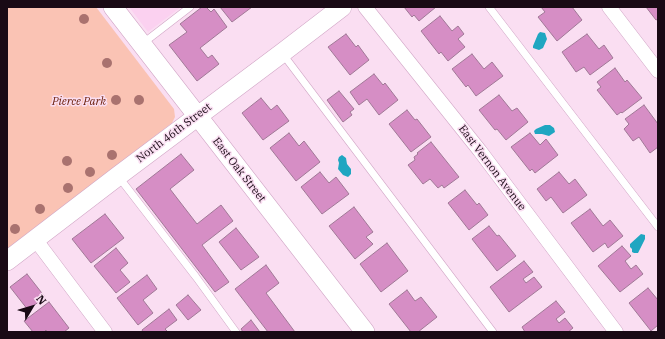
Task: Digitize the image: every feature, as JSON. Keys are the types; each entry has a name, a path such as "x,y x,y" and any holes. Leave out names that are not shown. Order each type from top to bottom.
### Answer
{"street":[{"name":"East Oak Street","path":"113,7 365,332"},
{"name":"North 46th Street","path":"7,261 197,116 282,54 342,7"},
{"name":"East Vernon Avenue","path":"365,7 480,151 616,332"},
{"path":"609,7 658,71"},
{"path":"35,239 105,332"}],"lane":[{"path":"141,44 190,7"},
{"path":"490,7 658,228"},
{"path":"282,54 493,332"},
{"path":"118,176 196,277 236,332"}],"shaded area":[{"path":"129,7 181,7 148,32"}],"green space":[{"name":"Pierce Park","path":"7,7 96,7 174,109 175,117 172,123 7,249"}],"water":[{"path":"540,32 545,33 547,39 543,48 539,50 533,48 533,46"},
{"path":"545,125 550,125 554,128 555,132 549,136 535,134 534,131 536,129"},
{"path":"342,155 346,158 347,164 351,169 351,174 348,177 343,175 338,169 338,160"},
{"path":"641,234 645,235 645,239 638,253 634,253 632,252 630,244"}],"building":[{"path":"202,7 206,7 211,12 214,9 227,27 200,48 208,58 212,55 219,64 197,81 169,45 187,32 180,24"},
{"path":"220,7 252,7 232,22"},
{"path":"404,7 436,7 419,21 414,15 412,17"},
{"path":"541,7 572,7 582,20 557,41 538,17 545,12"},
{"path":"646,7 658,7 658,19 656,20"},
{"path":"440,16 452,31 458,26 464,34 458,39 465,47 448,61 441,52 439,54 421,31"},
{"path":"346,34 356,47 358,45 369,60 350,75 328,47"},
{"path":"587,34 599,49 604,45 613,58 590,75 584,67 576,72 562,52"},
{"path":"472,54 484,69 492,62 503,76 476,96 468,85 466,87 452,69"},
{"path":"615,68 625,82 627,80 642,98 617,115 597,90 601,87 597,82"},
{"path":"374,74 383,85 385,83 398,100 379,115 367,99 359,105 350,92"},
{"path":"339,91 354,109 350,112 352,115 343,122 327,100"},
{"path":"499,95 512,111 517,108 528,122 506,140 497,129 495,130 479,110"},
{"path":"261,98 271,110 277,105 289,121 263,140 242,113"},
{"path":"644,105 658,124 658,147 650,153 639,137 633,141 624,129 629,124 625,119"},
{"path":"407,110 415,120 417,119 431,137 411,152 389,124"},
{"path":"289,133 299,146 304,141 320,162 296,181 270,148"},
{"path":"530,133 540,145 546,139 558,155 535,173 532,169 530,171 511,147"},
{"path":"431,142 459,177 444,188 442,185 438,188 430,179 423,184 408,165 415,160 414,157 418,154 417,153"},
{"path":"181,154 194,170 170,189 197,224 221,205 233,221 202,245 229,282 215,292 136,189"},
{"path":"320,172 329,183 336,177 349,194 322,214 301,187"},
{"path":"559,172 569,184 575,179 587,195 563,213 551,197 546,201 537,189"},
{"path":"465,190 477,205 479,203 488,215 469,230 448,203"},
{"path":"354,207 373,232 366,237 373,244 355,259 329,226"},
{"path":"590,209 603,226 610,220 623,236 608,248 605,243 593,252 571,223"},
{"path":"105,214 124,238 91,263 72,239"},
{"path":"489,226 497,236 499,235 516,256 497,271 472,239"},
{"path":"236,228 259,257 241,270 219,242"},
{"path":"387,243 408,271 381,292 360,264"},
{"path":"622,246 631,256 625,261 631,269 636,265 643,274 620,292 598,266"},
{"path":"116,248 128,263 120,270 130,282 116,293 94,266"},
{"path":"524,261 533,272 523,279 526,283 534,277 542,287 509,312 490,287"},
{"path":"266,265 279,283 266,293 295,332 268,332 235,289"},
{"path":"27,274 45,297 28,310 10,287"},
{"path":"147,275 157,289 143,300 153,313 138,325 117,298"},
{"path":"648,288 658,300 658,325 651,331 629,303"},
{"path":"407,290 415,301 421,297 437,317 418,332 411,332 389,304"},
{"path":"188,295 201,310 188,320 176,305"},
{"path":"556,301 565,312 556,319 559,323 565,318 573,328 568,332 525,332 522,327"},
{"path":"49,302 69,328 64,332 47,332 46,330 44,332 33,332 24,321"},
{"path":"169,309 177,320 165,329 168,332 143,332 142,330"},
{"path":"251,320 260,332 243,332 241,329"}]}
